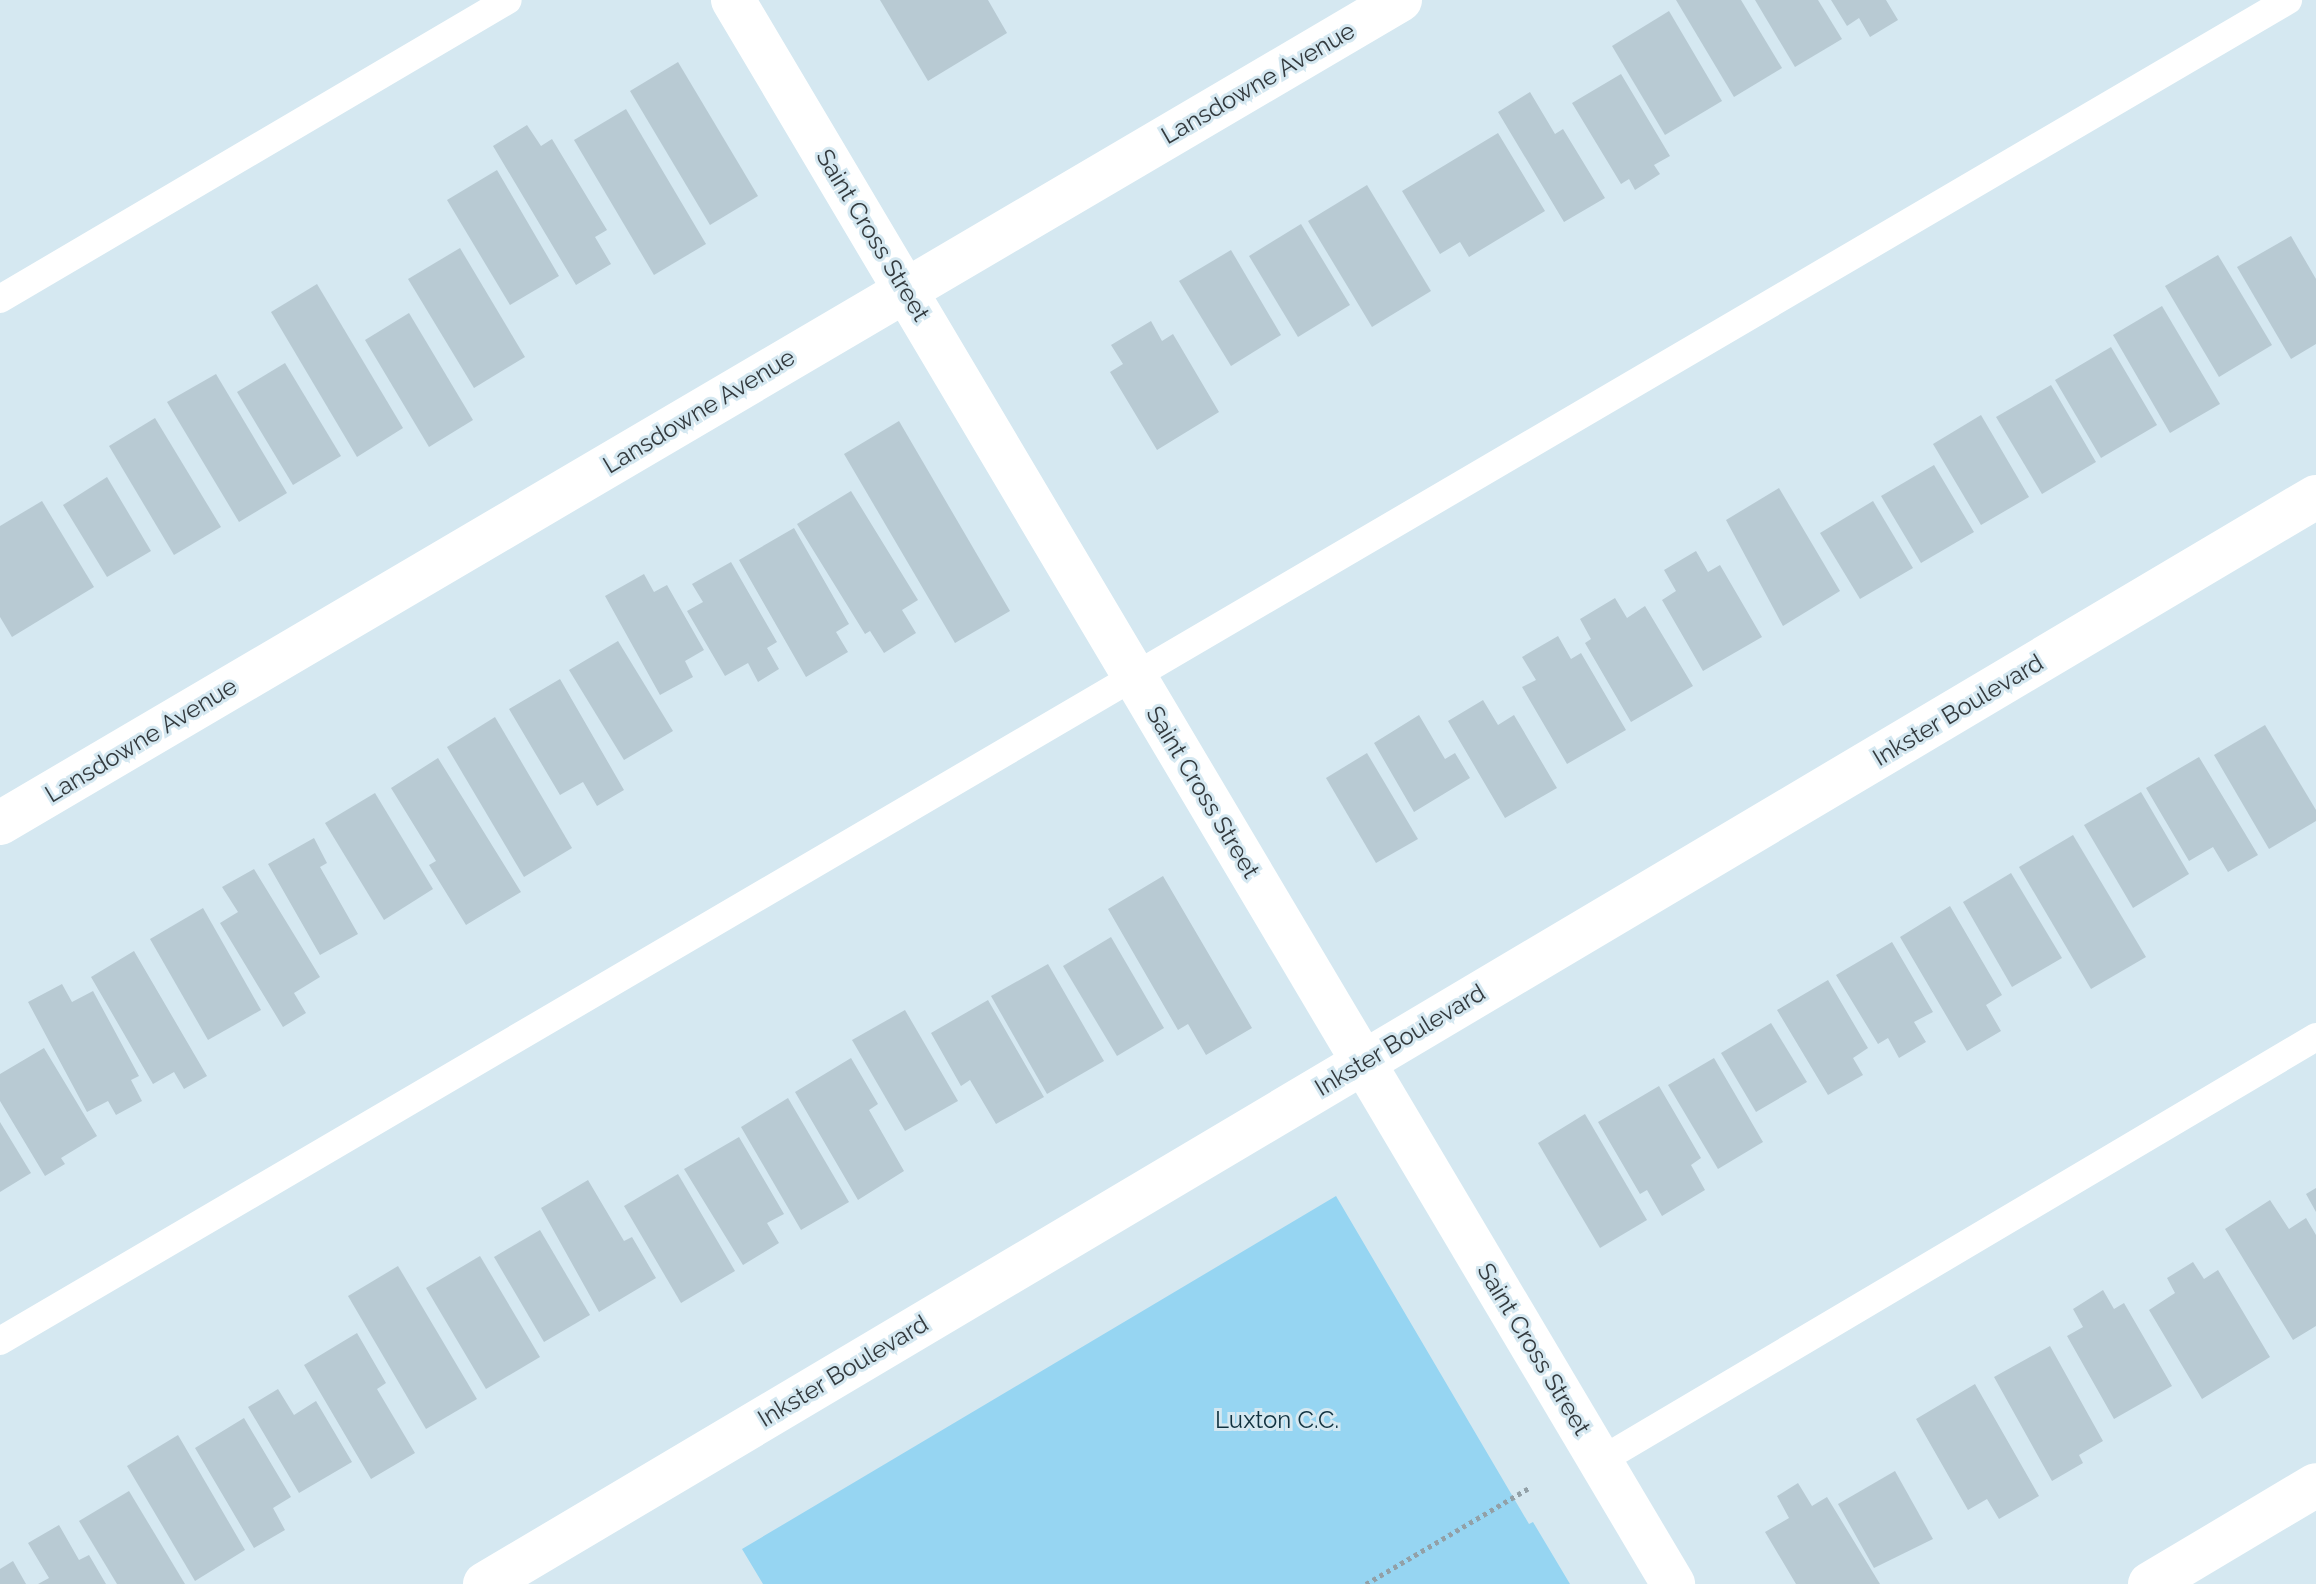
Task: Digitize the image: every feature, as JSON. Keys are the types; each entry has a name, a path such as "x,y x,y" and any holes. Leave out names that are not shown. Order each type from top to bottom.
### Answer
{"street":[{"name":"Saint Cross Street","path":"733,0 1673,1584"},
{"name":"Lansdowne Avenue","path":"0,823 1400,0"},
{"name":"Inkster Boulevard","path":"485,1584 2316,497"},
{"path":"2150,1584 2316,1485"}],"lane":[{"path":"0,299 508,0"},
{"path":"0,1341 1133,673 2288,0"},
{"path":"1600,1461 2316,1037"}],"path":[{"path":"1366,1584 1529,1488"}],"green space":[{"name":"Luxton C.C.","path":"1336,1196 1529,1524 1533,1522 1570,1584 763,1584 742,1549"}],"building":[{"path":"880,0 988,0 1007,33 928,81"},
{"path":"1676,0 1741,0 1782,68 1734,97"},
{"path":"1755,0 1818,0 1842,39 1795,67"},
{"path":"1831,0 1886,0 1898,20 1870,37 1859,18 1847,26"},
{"path":"1669,11 1722,101 1665,135 1612,46"},
{"path":"678,62 758,196 710,225 630,91"},
{"path":"1621,74 1670,156 1654,165 1660,174 1635,190 1629,179 1621,184 1572,103"},
{"path":"1530,92 1555,134 1563,129 1605,198 1564,222 1498,112"},
{"path":"626,109 706,244 654,275 574,140"},
{"path":"527,125 541,146 552,139 607,230 595,237 611,264 576,285 493,146"},
{"path":"1498,133 1545,211 1469,257 1460,242 1440,254 1402,191"},
{"path":"497,170 559,276 510,305 447,200"},
{"path":"1367,185 1431,291 1372,327 1308,221"},
{"path":"1301,224 1350,305 1298,337 1249,256"},
{"path":"2291,236 2316,279 2316,344 2291,359 2237,267"},
{"path":"460,248 525,357 474,388 408,279"},
{"path":"1231,250 1281,335 1231,366 1179,281"},
{"path":"2218,255 2272,345 2219,377 2165,286"},
{"path":"317,284 403,428 357,457 271,312"},
{"path":"2162,306 2220,404 2170,433 2113,335"},
{"path":"409,313 473,420 429,447 365,340"},
{"path":"1151,321 1162,341 1173,334 1219,412 1157,450 1110,372 1123,364 1111,345"},
{"path":"2111,347 2157,425 2101,458 2055,380"},
{"path":"285,363 341,456 293,485 237,392"},
{"path":"216,374 287,493 239,522 167,402"},
{"path":"2051,385 2096,462 2042,494 1996,417"},
{"path":"1981,415 2029,497 1981,525 1933,444"},
{"path":"155,418 221,527 174,555 109,446"},
{"path":"899,421 1010,611 955,643 844,454"},
{"path":"1934,465 1974,532 1921,563 1881,496"},
{"path":"107,477 151,551 107,577 63,505"},
{"path":"1779,488 1840,591 1783,626 1726,520"},
{"path":"851,491 918,600 902,610 916,633 884,653 870,631 865,634 797,524"},
{"path":"42,501 94,587 12,637 0,617 0,526"},
{"path":"1873,501 1913,568 1860,599 1820,533"},
{"path":"794,528 849,624 836,632 848,652 806,677 739,560"},
{"path":"1696,551 1708,572 1720,565 1762,637 1703,671 1662,600 1676,591 1664,570"},
{"path":"731,562 777,642 767,648 779,669 758,682 748,663 725,676 687,611 703,602 692,584"},
{"path":"644,574 654,592 667,585 704,650 685,661 693,677 660,695 605,596"},
{"path":"1615,598 1627,618 1645,606 1693,686 1631,722 1585,643 1591,639 1580,619"},
{"path":"1558,636 1571,659 1581,653 1626,730 1567,764 1522,687 1536,680 1522,657"},
{"path":"618,641 673,731 624,760 569,670"},
{"path":"560,679 624,790 597,806 583,782 560,795 509,709"},
{"path":"1483,700 1498,725 1514,715 1557,788 1505,818 1448,721"},
{"path":"1419,715 1445,759 1455,753 1470,778 1414,812 1374,743"},
{"path":"495,717 572,848 524,877 447,747"},
{"path":"2265,725 2316,810 2316,821 2269,849 2214,755"},
{"path":"1367,753 1418,839 1376,863 1326,778"},
{"path":"2199,757 2258,855 2228,872 2213,847 2189,861 2146,788"},
{"path":"438,758 521,892 466,925 429,865 436,861 391,788"},
{"path":"2141,792 2189,874 2133,908 2084,825"},
{"path":"375,793 433,889 384,920 325,823"},
{"path":"2073,835 2146,957 2091,989 2019,867"},
{"path":"314,838 327,863 320,867 358,934 320,955 268,864"},
{"path":"254,869 320,977 294,993 306,1013 283,1027 220,923 238,912 222,887"},
{"path":"2011,873 2062,958 2012,987 1963,902"},
{"path":"1163,876 1252,1028 1206,1055 1188,1024 1178,1030 1108,909"},
{"path":"1950,906 2002,995 1986,1005 2001,1031 1967,1051 1900,937"},
{"path":"203,908 261,1010 208,1040 150,939"},
{"path":"1111,937 1164,1028 1117,1056 1063,966"},
{"path":"1892,942 1933,1012 1914,1022 1926,1042 1899,1058 1888,1038 1878,1044 1836,975"},
{"path":"134,951 207,1076 184,1089 174,1072 153,1084 91,977"},
{"path":"1048,964 1104,1061 1047,1094 991,996"},
{"path":"1828,980 1868,1048 1853,1058 1863,1075 1828,1095 1777,1010"},
{"path":"62,984 72,1002 93,991 139,1076 131,1080 142,1101 116,1115 108,1101 87,1112 28,1002"},
{"path":"988,1000 1044,1097 996,1124 970,1080 961,1086 931,1033"},
{"path":"905,1010 958,1101 905,1131 852,1040"},
{"path":"1771,1023 1807,1082 1756,1112 1721,1053"},
{"path":"44,1048 97,1136 61,1158 65,1164 45,1176 0,1101 0,1074"},
{"path":"851,1058 878,1104 869,1110 904,1171 858,1200 795,1092"},
{"path":"1714,1058 1763,1142 1718,1169 1668,1085"},
{"path":"1659,1086 1701,1158 1691,1165 1705,1190 1662,1216 1647,1190 1640,1194 1598,1122"},
{"path":"788,1098 849,1202 801,1230 741,1127"},
{"path":"1585,1114 1647,1220 1600,1248 1538,1143"},
{"path":"0,1122 31,1173 0,1192"},
{"path":"739,1137 784,1214 767,1223 779,1243 743,1265 684,1169"},
{"path":"678,1174 735,1271 681,1303 624,1206"},
{"path":"588,1180 624,1241 632,1237 656,1278 599,1312 541,1208"},
{"path":"2316,1188 2316,1212 2306,1194"},
{"path":"2270,1200 2289,1229 2306,1218 2316,1235 2316,1326 2293,1340 2225,1229"},
{"path":"540,1230 590,1315 544,1342 494,1257"},
{"path":"480,1256 540,1357 486,1389 426,1288"},
{"path":"2193,1262 2204,1279 2218,1270 2270,1357 2202,1399 2149,1310 2175,1293 2167,1278"},
{"path":"398,1266 477,1399 426,1429 348,1296"},
{"path":"2103,1290 2114,1309 2124,1303 2172,1386 2114,1419 2067,1336 2083,1327 2073,1309"},
{"path":"357,1333 386,1383 377,1389 415,1453 371,1479 304,1365"},
{"path":"2050,1346 2103,1441 2079,1455 2083,1463 2052,1481 1994,1377"},
{"path":"1975,1384 2039,1496 1999,1519 1987,1499 1968,1510 1916,1419"},
{"path":"278,1389 294,1415 316,1401 352,1462 299,1493 248,1407"},
{"path":"244,1418 291,1497 273,1508 285,1530 254,1548 195,1448"},
{"path":"178,1435 245,1550 195,1581 127,1466"},
{"path":"1895,1471 1933,1539 1874,1568 1838,1504"},
{"path":"1798,1483 1812,1506 1827,1497 1880,1584 1796,1584 1765,1532 1789,1518 1777,1496"},
{"path":"129,1491 185,1584 117,1584 79,1521"},
{"path":"59,1525 79,1560 89,1555 106,1584 38,1584 49,1578 28,1543"},
{"path":"13,1561 26,1584 0,1584 0,1569"}]}
